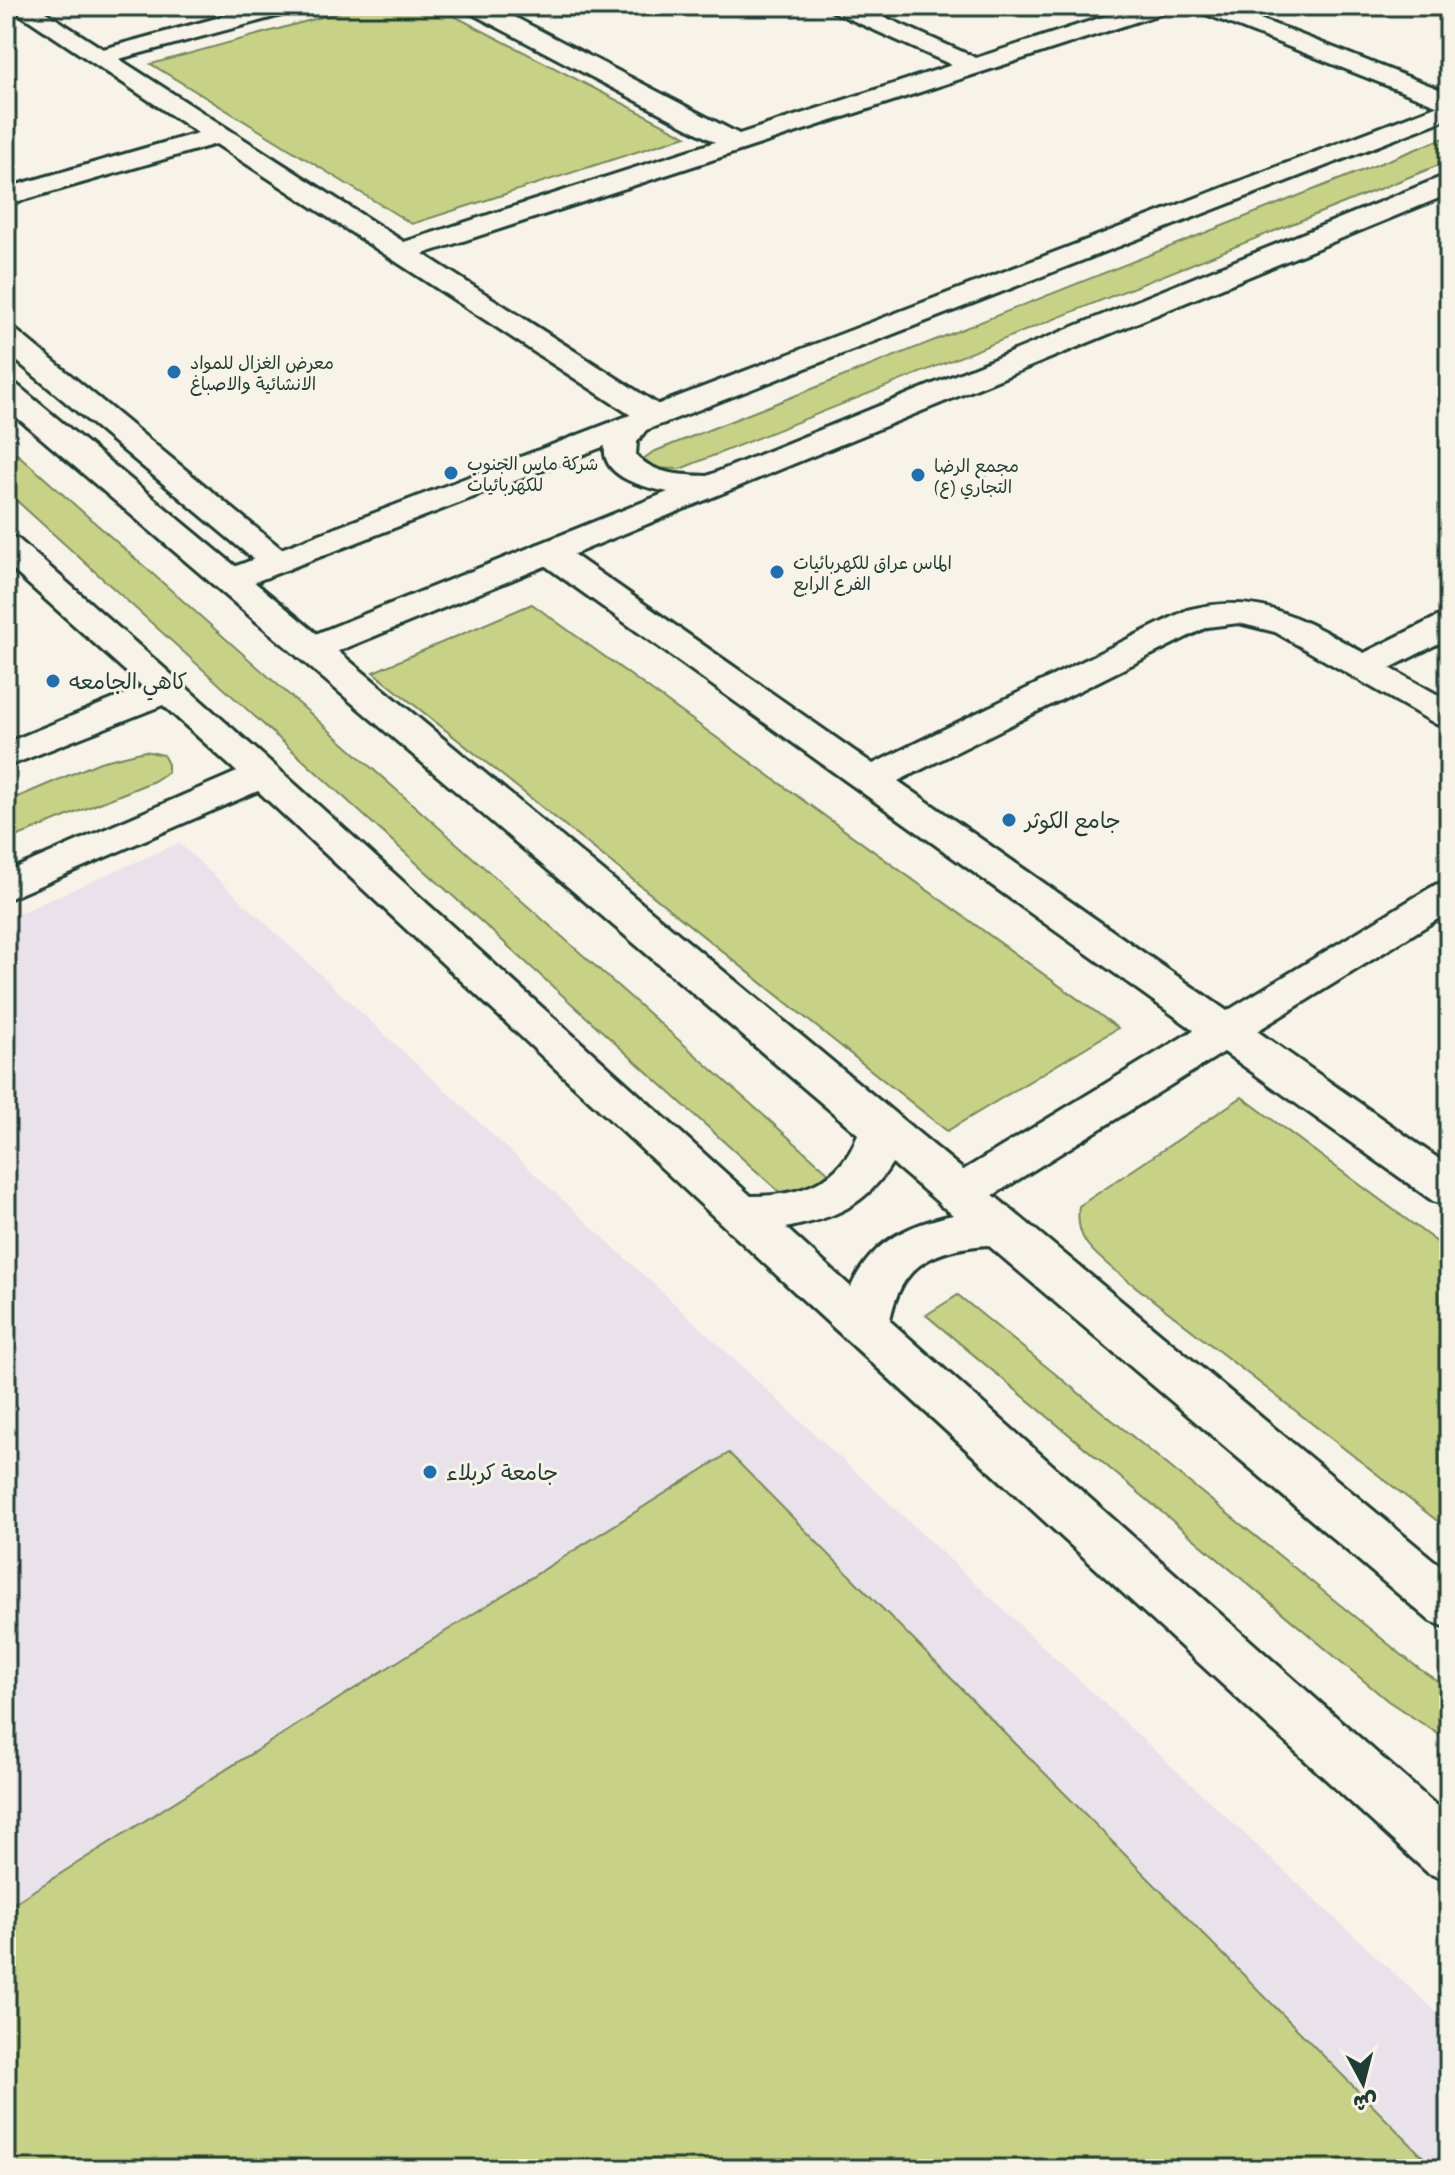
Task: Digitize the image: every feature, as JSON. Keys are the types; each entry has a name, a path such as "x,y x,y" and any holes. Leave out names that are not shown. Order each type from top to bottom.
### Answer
{"main road":[{"path":"20,6 400,252 644,421"},
{"path":"100,57 288,6"},
{"path":"475,6 737,143"},
{"path":"840,6 974,66"},
{"path":"400,252 1161,6"},
{"path":"1206,6 1449,102"},
{"path":"230,580 1449,109"},
{"path":"6,197 219,135"},
{"path":"311,649 1449,184"},
{"path":"6,337 277,562"},
{"path":"6,392 1449,1605"},
{"path":"644,421 623,436 619,446 628,466 640,475 677,485 720,484"},
{"path":"6,546 263,775 741,1213 1441,1843"},
{"path":"548,552 1449,1189"},
{"path":"870,780 1199,617 1240,612 1287,625 1449,716"},
{"path":"1363,668 1449,624"},
{"path":"6,756 167,690"},
{"path":"6,887 263,775"},
{"path":"958,1195 1449,894"},
{"path":"741,1213 771,1214 827,1200 867,1170 877,1151 882,1131"},
{"path":"865,1325 867,1302 876,1280 891,1260 913,1244 939,1234 968,1228 998,1227"}],"shaded area":[{"name":"جامعة كربلاء","path":"179,843 1449,2024 1449,2169 6,2169 6,919"}],"green space":[{"path":"362,6 435,6 686,136 412,224 151,64"},
{"path":"1449,136 1449,161 680,469 647,468 643,459 653,452"},
{"path":"6,444 839,1182 796,1207 6,491"},
{"path":"532,604 1118,1028 947,1131 373,672"},
{"path":"145,751 163,755 168,772 154,781 6,841 6,802 100,762"},
{"path":"1242,1097 1449,1251 1449,1530 1113,1269 1091,1249 1082,1235 1079,1206"},
{"path":"958,1295 1418,1668 1449,1689 1449,1741 1388,1701 926,1315"},
{"path":"729,1453 1435,2169 6,2169 6,1908"}],"place":[{"name":"معرض الغزال للمواد الانشائية والاصباغ","path":"174,372"},
{"name":"شركة ماس الجنوب للكهربائيات","path":"451,473"},
{"name":"مجمع الرضا (ع) التجاري","path":"918,475"},
{"name":"الماس عراق للكهربائيات الفرع الرابع","path":"777,572"},
{"name":"كاهي الجامعه","path":"53,681"},
{"name":"جامع الكوثر","path":"1009,820"},
{"name":"جامعة كربلاء","path":"430,1472"}]}
